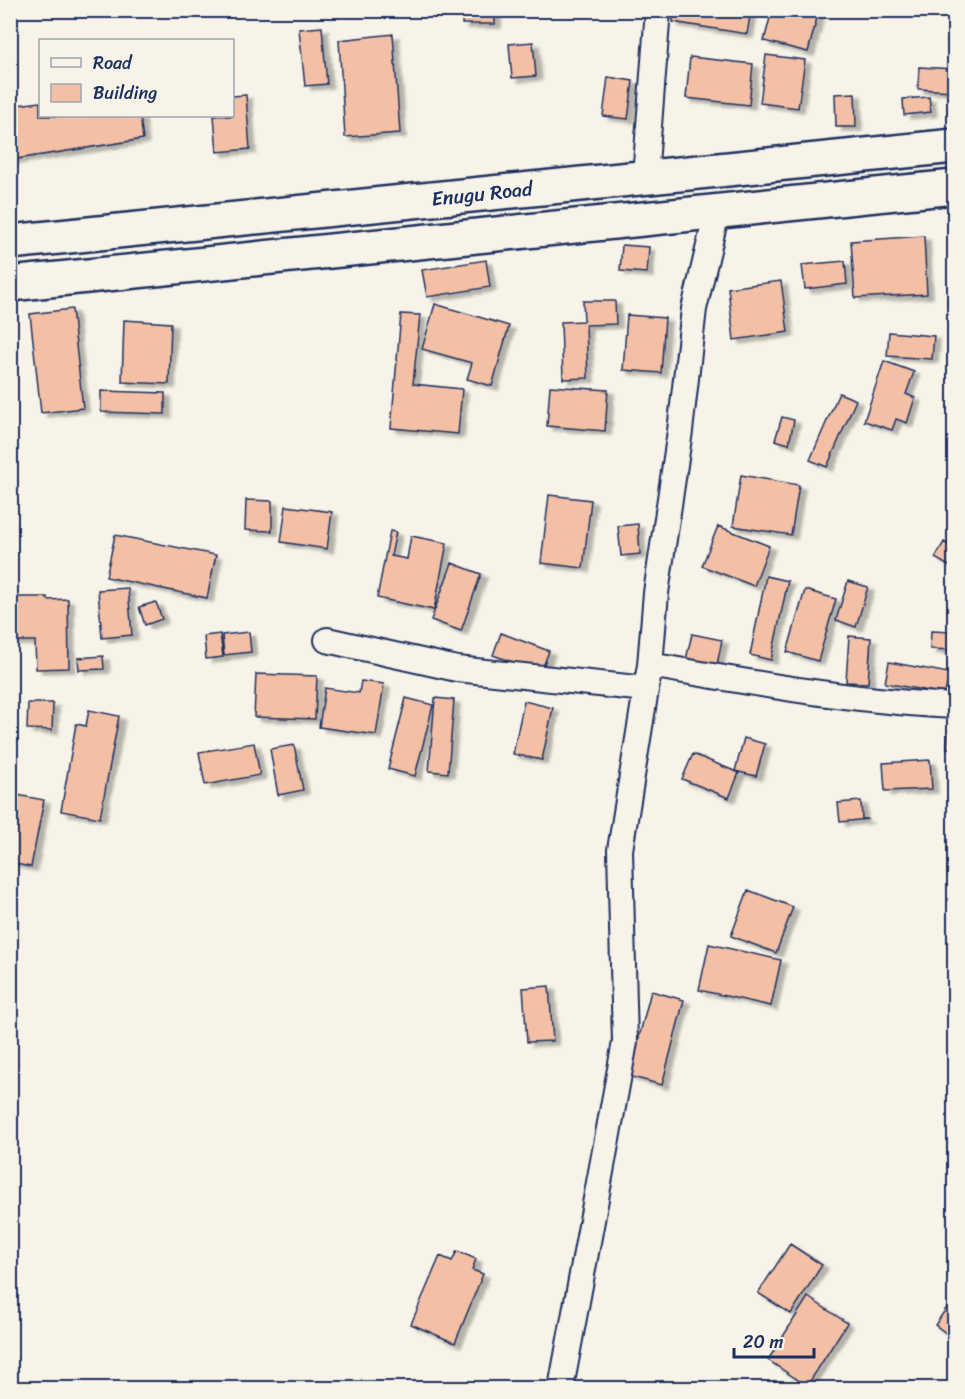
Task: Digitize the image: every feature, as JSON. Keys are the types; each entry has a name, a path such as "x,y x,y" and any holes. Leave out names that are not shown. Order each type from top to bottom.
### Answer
{"main road":[{"name":"Enugu Road","path":"10,242 954,146"},
{"path":"10,284 954,187"}],"street":[{"path":"645,177 658,10"},
{"path":"561,1389 625,1042 620,850 650,665 656,593 680,430 694,309 717,212"},
{"path":"327,640 457,669 646,689"},
{"path":"650,665 795,690 907,704 954,706"}],"building":[{"path":"462,10 495,10 495,24 462,24"},
{"path":"674,10 751,10 747,34 673,22"},
{"path":"772,10 819,10 808,52 764,41"},
{"path":"322,27 327,84 305,86 299,29"},
{"path":"393,34 400,133 345,137 339,40"},
{"path":"533,42 536,76 512,78 509,44"},
{"path":"766,55 805,60 798,108 760,103"},
{"path":"690,57 753,64 749,105 686,98"},
{"path":"919,67 954,69 954,91 918,89"},
{"path":"608,77 633,81 628,119 603,116"},
{"path":"855,93 856,127 836,127 835,94"},
{"path":"246,95 250,149 217,152 214,117 234,117 234,96"},
{"path":"929,97 931,112 904,115 903,99"},
{"path":"39,102 39,117 140,117 143,139 10,160 10,106"},
{"path":"924,236 927,294 855,298 851,241"},
{"path":"622,245 649,247 647,273 620,271"},
{"path":"486,260 490,287 427,297 422,270"},
{"path":"845,261 847,284 805,289 802,265"},
{"path":"781,281 788,332 734,340 728,288"},
{"path":"583,301 615,301 616,324 586,325 588,378 563,379 561,322 584,321"},
{"path":"435,304 509,326 492,386 467,379 472,363 422,349"},
{"path":"72,309 83,408 41,413 30,314"},
{"path":"401,314 420,315 413,384 462,389 458,434 391,428"},
{"path":"627,315 665,318 661,373 623,370"},
{"path":"124,320 171,323 169,384 122,382"},
{"path":"889,332 934,336 932,359 887,356"},
{"path":"884,361 914,372 906,394 915,398 907,423 896,419 892,430 864,421"},
{"path":"550,386 608,390 605,431 547,426"},
{"path":"101,391 165,393 165,414 101,412"},
{"path":"839,393 856,400 827,467 810,460"},
{"path":"782,417 794,420 789,444 775,440"},
{"path":"741,475 799,485 791,535 733,526"},
{"path":"549,495 591,500 583,568 541,563"},
{"path":"246,500 272,501 272,531 245,530"},
{"path":"286,506 332,512 327,549 281,542"},
{"path":"638,524 640,554 621,556 618,526"},
{"path":"718,526 769,546 754,586 702,566"},
{"path":"390,531 396,532 391,556 407,559 411,536 447,543 434,610 377,598"},
{"path":"115,535 216,555 207,598 106,577"},
{"path":"944,542 954,548 954,569 935,558"},
{"path":"452,563 481,574 461,631 431,620"},
{"path":"766,576 788,581 771,660 750,655"},
{"path":"848,581 868,587 856,627 836,620"},
{"path":"128,588 132,635 102,638 98,590"},
{"path":"805,590 836,599 818,661 787,652"},
{"path":"10,597 68,599 69,668 36,669 35,641 10,641"},
{"path":"156,602 162,619 145,625 139,607"},
{"path":"931,631 954,632 954,650 930,649"},
{"path":"249,632 251,652 224,655 222,635"},
{"path":"501,633 549,651 541,672 493,655"},
{"path":"220,634 223,657 206,659 204,636"},
{"path":"692,634 722,640 715,675 684,668"},
{"path":"849,636 871,638 868,683 846,682"},
{"path":"103,656 104,669 79,670 78,658"},
{"path":"889,662 949,673 945,694 885,683"},
{"path":"256,674 317,676 315,719 254,717"},
{"path":"361,681 384,684 376,735 319,727 325,688 359,693"},
{"path":"406,698 433,705 415,776 388,769"},
{"path":"435,698 454,700 448,773 429,771"},
{"path":"524,701 553,708 542,760 513,754"},
{"path":"28,703 53,703 52,730 27,729"},
{"path":"89,710 119,716 100,818 61,811 76,724 86,726"},
{"path":"948,734 954,734 954,749 947,748"},
{"path":"744,738 765,744 756,776 735,771"},
{"path":"254,743 260,775 205,785 199,752"},
{"path":"294,745 303,790 278,795 270,749"},
{"path":"693,754 739,773 729,798 682,779"},
{"path":"930,760 932,789 885,791 883,763"},
{"path":"17,795 44,800 31,867 10,863 10,830"},
{"path":"861,801 862,819 868,819 840,822 838,803"},
{"path":"748,890 793,907 776,953 731,936"},
{"path":"709,944 781,960 771,1006 699,990"},
{"path":"549,986 553,1041 527,1042 523,988"},
{"path":"651,991 684,1000 662,1085 629,1076"},
{"path":"790,1244 822,1265 791,1314 758,1293"},
{"path":"457,1251 476,1259 472,1270 483,1274 455,1343 411,1324 440,1256 452,1261"},
{"path":"808,1297 847,1323 807,1386 768,1360"},
{"path":"954,1297 954,1339 935,1325"}]}
